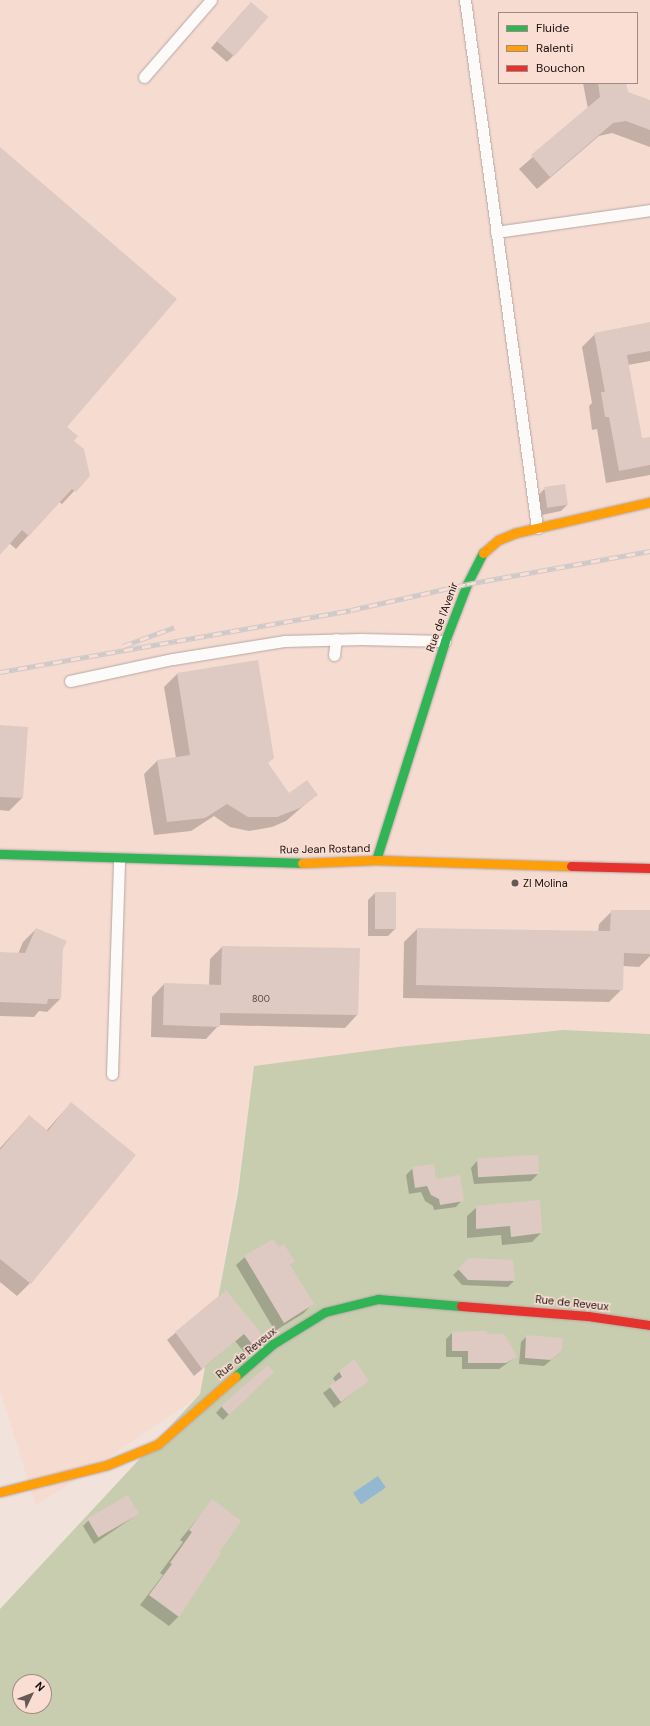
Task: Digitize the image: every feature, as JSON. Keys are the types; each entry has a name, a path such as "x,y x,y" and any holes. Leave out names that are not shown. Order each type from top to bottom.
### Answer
{"street":[{"name":"Rue de l'Avenir","path":"376,860 445,641 467,584 484,552 498,540 537,528 650,502"},
{"name":"Rue Jean Rostand","path":"0,854 119,859 320,863 376,860 650,868"},
{"name":"Rue de Reveux","path":"0,1492 107,1464 158,1444 273,1344 324,1312 378,1299 588,1316 648,1325"}],"lane":[{"path":"144,76 211,0"},
{"path":"464,0 537,528"},
{"path":"496,232 650,210"},
{"path":"334,655 336,640"},
{"path":"70,681 173,659 284,641 445,641"},
{"path":"112,1074 119,859"}],"shaded area":[{"path":"0,0 650,0 650,1042 258,1067 201,1395 36,1506 0,1391"}],"green space":[{"path":"563,1030 650,1034 650,1726 0,1726 0,1609 200,1394 238,1192 254,1066 398,1047"}],"water":[{"path":"378,1476 386,1488 361,1504 353,1493"}],"building":[{"path":"251,2 268,17 234,56 217,41"},
{"path":"598,84 626,84 628,92 650,100 650,130 626,121 613,123 550,177 531,155 600,97"},
{"path":"0,147 177,299 67,427 78,436 74,441 84,449 90,476 76,492 72,489 29,536 22,530 0,555"},
{"path":"650,322 650,351 627,355 642,438 650,437 650,465 619,471 609,417 605,417 601,392 605,392 594,333"},
{"path":"565,484 568,505 547,508 544,487"},
{"path":"258,660 274,758 268,763 289,793 307,780 318,795 300,808 277,817 248,817 227,804 205,818 167,822 157,760 190,755 177,673"},
{"path":"0,725 28,727 23,798 0,797"},
{"path":"375,892 396,892 396,929 375,929"},
{"path":"611,910 650,910 650,954 624,953 623,990 416,985 417,928 610,931"},
{"path":"36,928 67,941 63,949 61,999 48,999 47,1004 0,1002 0,952 25,953"},
{"path":"222,946 360,948 358,1015 220,1013 220,1027 163,1025 164,983 221,985"},
{"path":"71,1102 136,1155 31,1284 0,1259 0,1150 29,1115 48,1131"},
{"path":"538,1155 539,1174 478,1177 477,1158"},
{"path":"434,1164 436,1179 460,1175 464,1201 440,1205 439,1199 431,1195 427,1186 415,1188 412,1167"},
{"path":"540,1200 542,1233 511,1237 510,1226 476,1229 476,1206"},
{"path":"273,1239 278,1247 284,1244 295,1262 290,1265 314,1304 284,1323 244,1256"},
{"path":"469,1258 513,1260 515,1281 468,1280 458,1269"},
{"path":"226,1290 263,1336 253,1345 244,1334 202,1369 175,1332"},
{"path":"487,1331 487,1334 504,1334 517,1357 506,1363 468,1363 468,1351 452,1351 452,1332"},
{"path":"526,1335 563,1338 562,1351 551,1360 525,1358"},
{"path":"354,1359 369,1381 341,1402 329,1386 342,1377 339,1371"},
{"path":"268,1365 274,1372 229,1415 221,1406"},
{"path":"128,1495 139,1514 98,1538 87,1518"},
{"path":"212,1499 241,1521 219,1552 221,1553 179,1617 149,1595 172,1564 170,1563 192,1532 189,1530"}],"railway":[{"path":"0,672 351,610 467,584 650,551"},
{"path":"123,646 175,627"}],"traffic: fast":[{"path":"376,860 445,641 467,584 483,553"},
{"path":"0,854 302,863"},
{"path":"236,1376 273,1344 325,1312 378,1299 461,1306"}],"traffic: slow":[{"path":"483,553 498,540 515,533 650,502"},
{"path":"302,863 376,860 571,866"},
{"path":"0,1492 107,1465 158,1444 236,1376"}],"traffic: jam":[{"path":"571,866 650,868"},
{"path":"461,1306 588,1316 650,1325"}],"place":[{"name":"ZI Molina","path":"515,883"}]}
